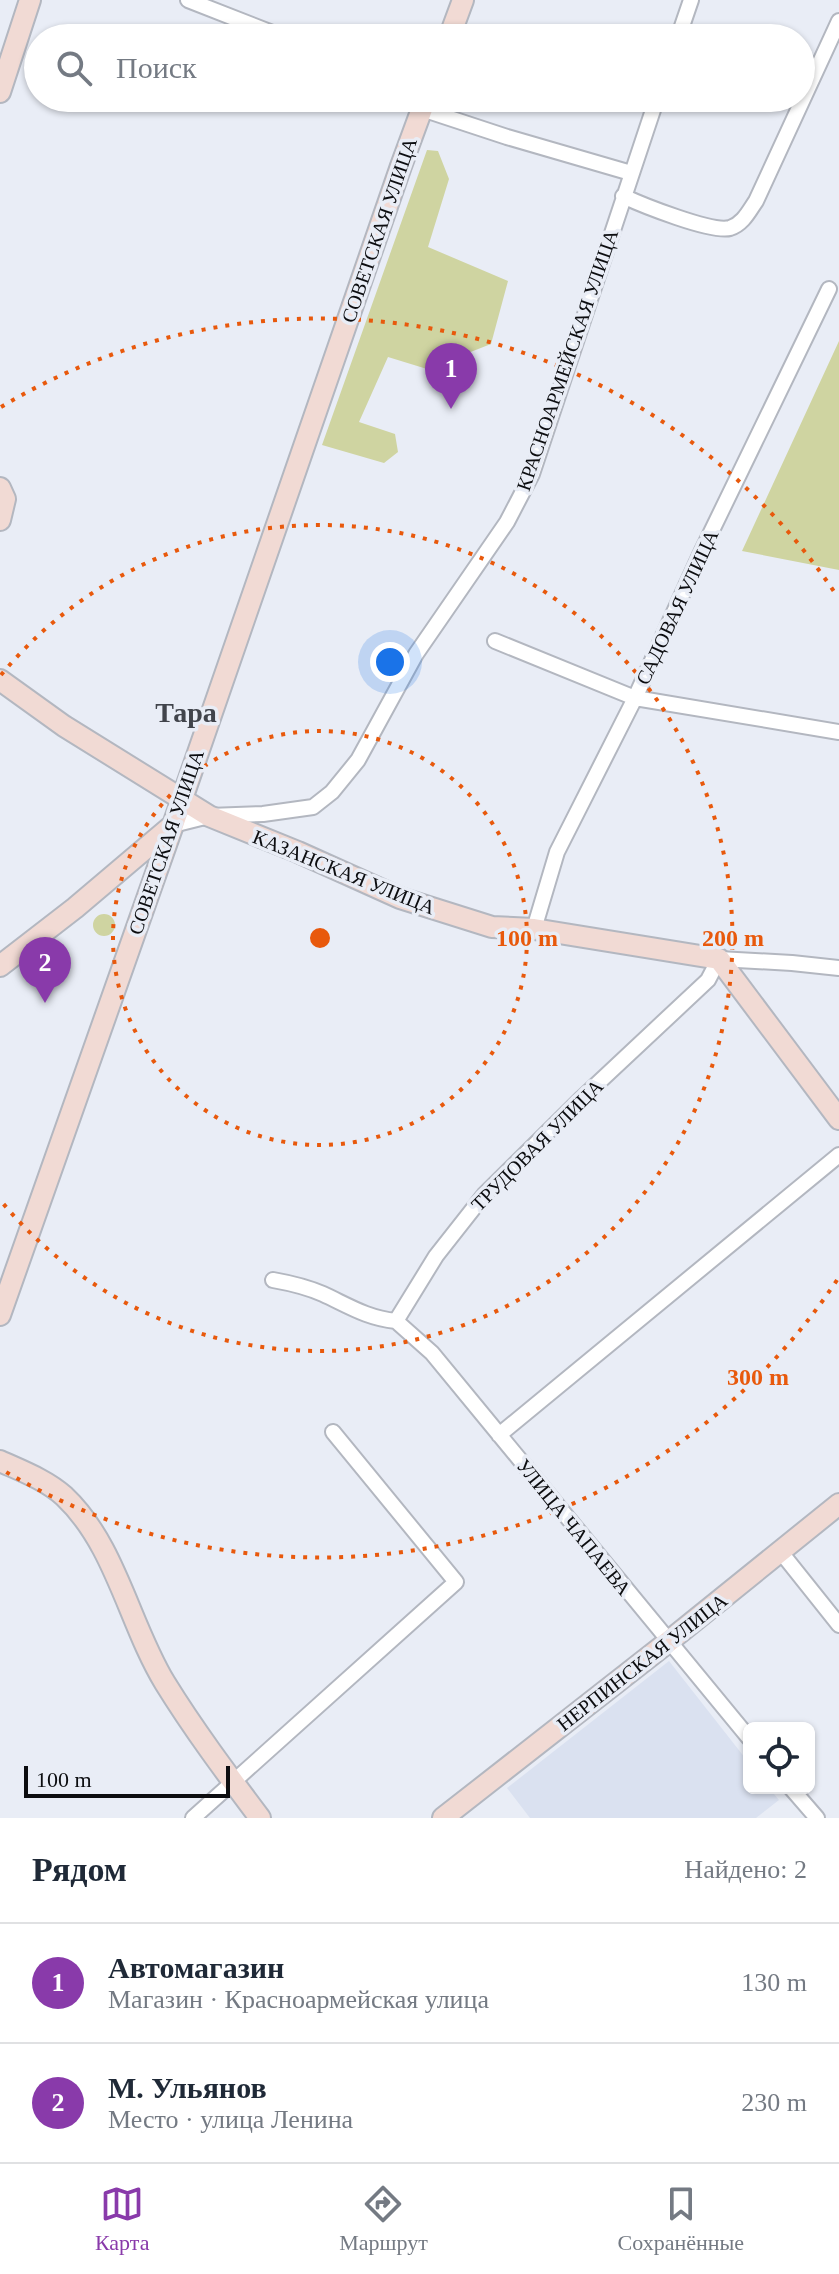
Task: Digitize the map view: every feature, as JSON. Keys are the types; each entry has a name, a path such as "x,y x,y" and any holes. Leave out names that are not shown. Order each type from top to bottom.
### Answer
{"main road":[{"path":"0,92 30,0"},
{"path":"454,24 463,0"},
{"name":"СОВЕТСКАЯ УЛИЦА","path":"0,1315 421,112"},
{"path":"0,488 5,499 0,520"},
{"name":"КАЗАНСКАЯ УЛИЦА","path":"0,680 64,726 209,816 400,898 492,927 534,929 719,959"},
{"path":"0,966 75,908 173,825"},
{"path":"719,959 839,1119"},
{"path":"0,1461 38,1478 62,1494 84,1517 106,1556 165,1683 260,1818"},
{"name":"НЕРПИНСКАЯ УЛИЦА","path":"443,1818 839,1504"}],"street":[{"path":"188,0 249,24"},
{"path":"683,24 691,0"},
{"path":"815,73 839,21"},
{"path":"444,112 507,137 631,173"},
{"name":"КРАСНОАРМЕЙСКАЯ УЛИЦА","path":"173,825 209,816 263,814 313,807 332,792 358,760 416,654 507,522 532,474 652,112"},
{"path":"623,196 648,208 728,229 742,221 756,201 797,112"},
{"name":"САДОВАЯ УЛИЦА","path":"534,929 557,852 635,698 701,553 829,289"},
{"path":"495,641 635,698 839,732"},
{"path":"719,959 839,968"},
{"name":"ТРУДОВАЯ УЛИЦА","path":"396,1321 436,1256 484,1195 708,980 719,959"},
{"path":"499,1435 839,1155"},
{"path":"273,1280 322,1294 377,1319 396,1321"},
{"name":"УЛИЦА ЧАПАЕВА","path":"396,1321 432,1353 743,1731"},
{"path":"193,1818 456,1582 333,1432"},
{"path":"780,1551 839,1625"},
{"path":"796,1794 817,1818"}],"shaded area":[{"path":"669,1661 743,1755 743,1794 774,1794 779,1800 756,1818 530,1818 507,1788"}],"green space":[{"path":"427,150 438,151 449,179 428,247 508,281 491,344 427,369 388,357 359,422 395,434 398,452 384,463 322,445"},
{"path":"839,341 839,570 742,551"},
{"path":"104,914 112,917 115,925 112,933 104,936 96,933 93,925 96,917"}],"place":[{"name":"Автомагазин","path":"451,409"},
{"name":"М. Ульянов","path":"45,1003"}],"district":[{"name":"Тара","path":"186,712"}]}
